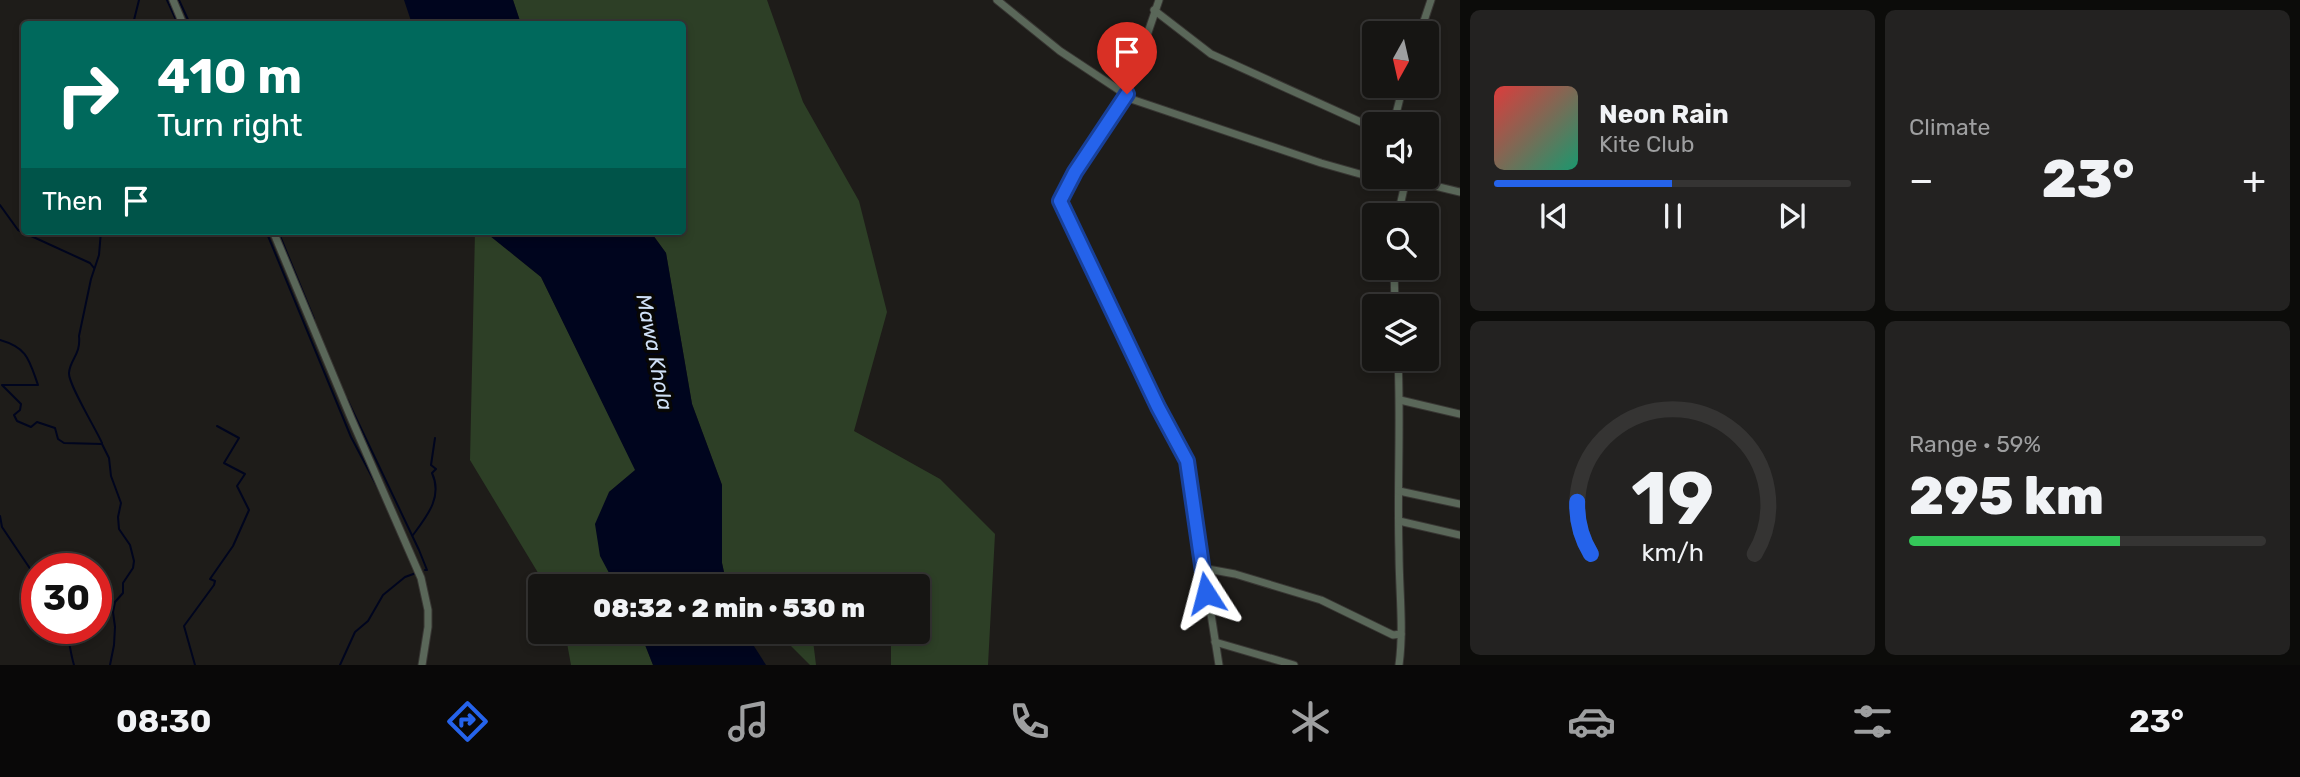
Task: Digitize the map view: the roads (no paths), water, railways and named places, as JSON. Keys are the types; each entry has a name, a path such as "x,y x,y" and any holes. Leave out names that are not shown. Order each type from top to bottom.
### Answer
{"street":[{"path":"173,0 182,21"},
{"path":"997,0 1060,51 1134,100 1362,175"},
{"path":"1159,0 1127,94 1075,172 1060,201 1158,407 1187,461 1219,665"},
{"path":"1424,21 1431,0"},
{"path":"1154,10 1211,54 1362,123"},
{"path":"1439,187 1460,192"},
{"path":"275,235 421,578 428,610 422,665"},
{"path":"1398,665 1401,634 1399,371"},
{"path":"1400,400 1460,414"},
{"path":"1399,491 1460,504"},
{"path":"1399,521 1460,535"},
{"path":"1202,568 1235,574 1321,600 1393,635 1401,634"},
{"path":"1215,642 1294,665"}],"water":[{"path":"404,0 513,0 520,21 411,21"},
{"name":"Mawa Khola","path":"489,235 653,235 666,253 692,404 722,485 724,574 610,574 600,556 595,524 609,492 635,470 541,277"},
{"path":"645,644 753,644 766,665 653,665"}],"waterway":[{"path":"134,21 139,0"},
{"path":"167,0 177,21"},
{"path":"179,0 189,21"},
{"path":"0,205 21,231"},
{"path":"29,235 90,263 94,268"},
{"path":"101,235 99,255 91,279 78,348 69,373 77,396 102,443"},
{"path":"268,235 351,437 380,492"},
{"path":"280,235 314,319"},
{"path":"0,340 22,351 38,385 2,385 21,404 20,410 14,415 17,421 31,427 37,422 55,428 58,439 64,443 102,444 109,458 111,476 121,503 119,529 130,545 134,561 133,568 123,583 123,593 115,602 114,645 110,665"},
{"path":"347,399 419,550 425,570"},
{"path":"195,665 184,626 214,585 215,581 210,579 233,546 249,510 237,486 245,474 224,463 239,438 217,426"},
{"path":"413,535 435,498 432,473 436,469 431,465 435,438"},
{"path":"0,516 2,527 21,555"},
{"path":"340,665 355,632 368,621 383,595 405,577 416,573"},
{"path":"70,644 74,665"}]}
